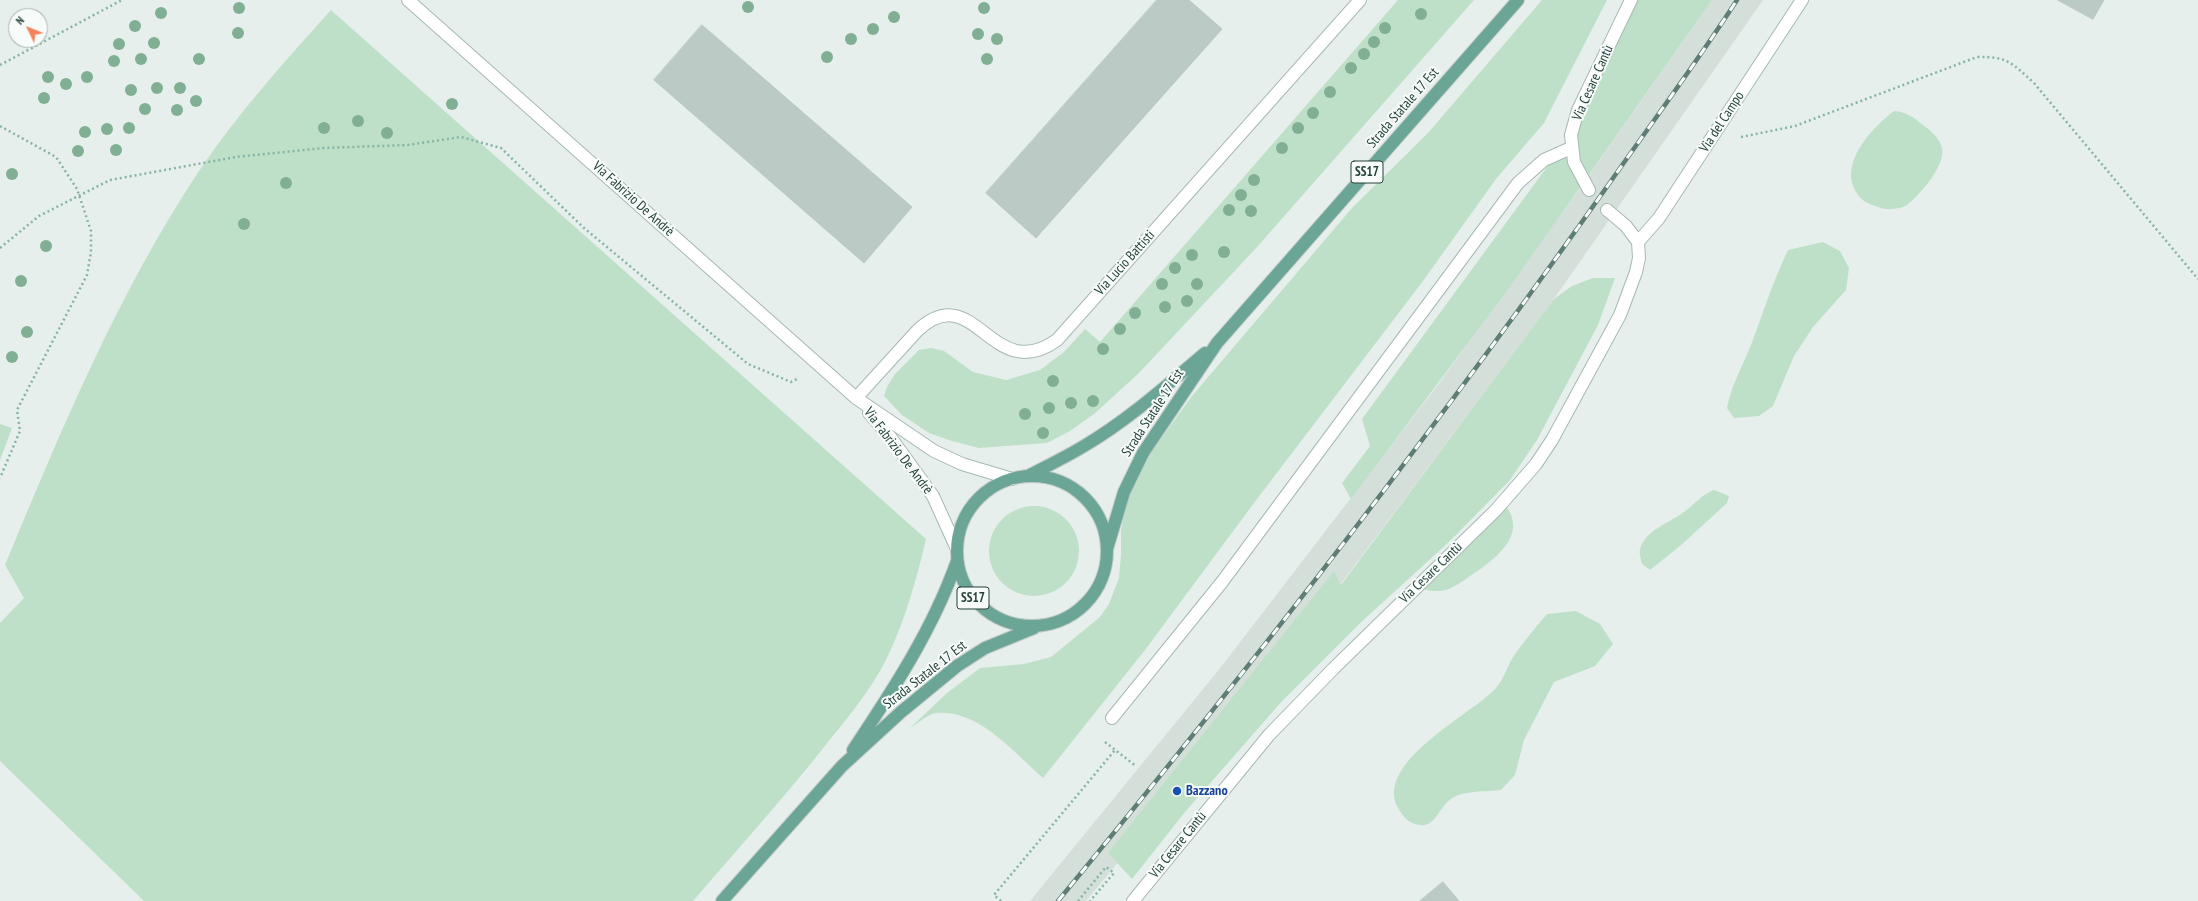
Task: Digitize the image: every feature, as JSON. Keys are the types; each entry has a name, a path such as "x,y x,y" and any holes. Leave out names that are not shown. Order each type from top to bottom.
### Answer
{"main road":[{"name":"Strada Statale 17 Est","path":"1107,549 1124,492 1143,452 1217,343 1518,0"},
{"name":"Strada Statale 17 Est","path":"1028,476 1084,446 1114,427 1146,403 1217,343"},
{"name":"SS17","path":"1028,476 1052,478 1083,496 1091,505 1102,525 1107,549 1106,561 1101,581 1088,600 1080,609 1061,621 1039,626 1013,624 1000,620 979,605 964,584 957,555 962,526 973,505 984,493 1012,478 1028,476"},
{"name":"Strada Statale 17 Est","path":"842,766 885,702 921,642 939,608 957,555"},
{"name":"Strada Statale 17 Est","path":"722,901 842,766 901,712 957,666 985,648 1039,626"}],"street":[{"name":"Via Fabrizio De Andrè","path":"408,0 856,398 891,438 933,496 957,555"},
{"name":"Via Lucio Battisti","path":"856,398 916,331 923,325 938,318 955,316 971,322 1001,345 1017,352 1034,352 1057,340 1360,0"},
{"name":"Via Cesare Cantù","path":"1589,190 1574,162 1571,148 1571,135 1578,110 1632,0"},
{"name":"Via del Campo","path":"1638,242 1659,218 1802,0"},
{"path":"1112,718 1206,604 1518,183 1544,160 1571,148"},
{"path":"1607,210 1629,229 1638,242"},
{"name":"Via Cesare Cantù","path":"1133,901 1269,735 1333,669 1496,510 1536,464 1552,440 1620,315 1636,272 1639,258 1638,242"},
{"name":"Via Fabrizio De Andrè","path":"856,398 934,451 962,464 1012,478"}],"path":[{"path":"0,65 122,0"},
{"path":"1712,138 1722,140 1732,139 1795,126 1977,57 1996,56 2014,65 2034,83 2198,279"},
{"path":"0,126 56,157 79,196 91,231 91,252 87,275 17,410 20,431 0,478"},
{"path":"0,248 39,216 110,180 236,157 323,148 408,146 462,137 501,148 584,228 748,364 791,382 824,369"},
{"path":"1001,901 994,895 1115,750"},
{"path":"1078,901 1106,867 1114,873 1090,901"}],"shaded area":[{"path":"1712,0 1763,0 1542,316 1340,585 1177,791 1086,901 1030,901 1221,667 1440,382 1580,188"}],"green space":[{"path":"1398,0 1474,0 1258,246 1139,373 1094,414 1070,431 1047,443 979,448 929,433 902,415 884,396 887,387 895,374 919,350 931,348 944,351 973,372 1006,380 1040,370 1064,352 1085,329 1100,342"},
{"path":"1542,0 1607,0 1544,123 1496,179 1423,281 1254,503 1145,650 1043,778 1008,745 981,725 967,718 952,714 936,713 926,717 910,728 947,693 980,668 1024,664 1051,657 1100,617 1109,604 1119,578 1121,531 1125,504 1149,455 1192,396 1352,208 1428,133"},
{"path":"1638,0 1712,0 1507,291 1351,499 1342,483 1370,446 1362,419 1580,122 1611,53"},
{"path":"331,10 926,539 914,585 899,631 886,660 872,684 847,718 774,808 693,901 144,901 0,761 0,623 24,598 5,565 70,413 142,265 199,171 246,108 279,68"},
{"path":"1894,111 1903,112 1910,115 1928,129 1940,142 1942,152 1941,160 1937,169 1932,178 1919,194 1907,205 1887,209 1864,201 1855,190 1851,177 1852,165 1857,152 1874,129"},
{"path":"1823,242 1840,251 1849,268 1846,290 1813,327 1794,356 1773,406 1759,416 1734,418 1727,408 1731,391 1751,345 1773,285 1788,250"},
{"path":"1593,278 1615,278 1598,325 1537,440 1510,480 1451,540 1357,626 1283,700 1185,812 1132,879 1108,853 1334,571 1341,585 1554,299 1572,286"},
{"path":"0,424 12,428 0,460"},
{"path":"1714,490 1729,496 1727,503 1680,546 1650,570 1642,564 1640,549 1647,536 1684,512 1705,494"},
{"path":"1503,503 1511,514 1513,525 1511,535 1499,554 1480,570 1449,589 1443,591 1431,591 1422,589"},
{"path":"1034,506 1051,509 1066,519 1076,534 1079,551 1076,568 1066,583 1051,593 1034,596 1017,593 1002,583 992,568 989,551 992,534 1002,519 1017,509"},
{"path":"1576,611 1600,624 1613,644 1595,666 1554,682 1524,740 1515,775 1501,790 1475,792 1456,796 1447,802 1434,820 1430,823 1420,825 1407,820 1398,808 1394,791 1400,774 1412,757 1428,741 1483,700 1495,689 1517,651 1547,614"}],"building":[{"path":"1157,0 1189,0 1222,29 1036,238 986,193"},
{"path":"2058,0 2104,0 2093,19"},
{"path":"702,25 912,207 864,263 654,80"},
{"path":"1443,882 1459,901 1420,901"}],"railway":[{"path":"1058,901 1272,636 1410,456 1545,274 1691,69 1737,0"}],"place":[{"name":"Bazzano","path":"1177,791"}]}
